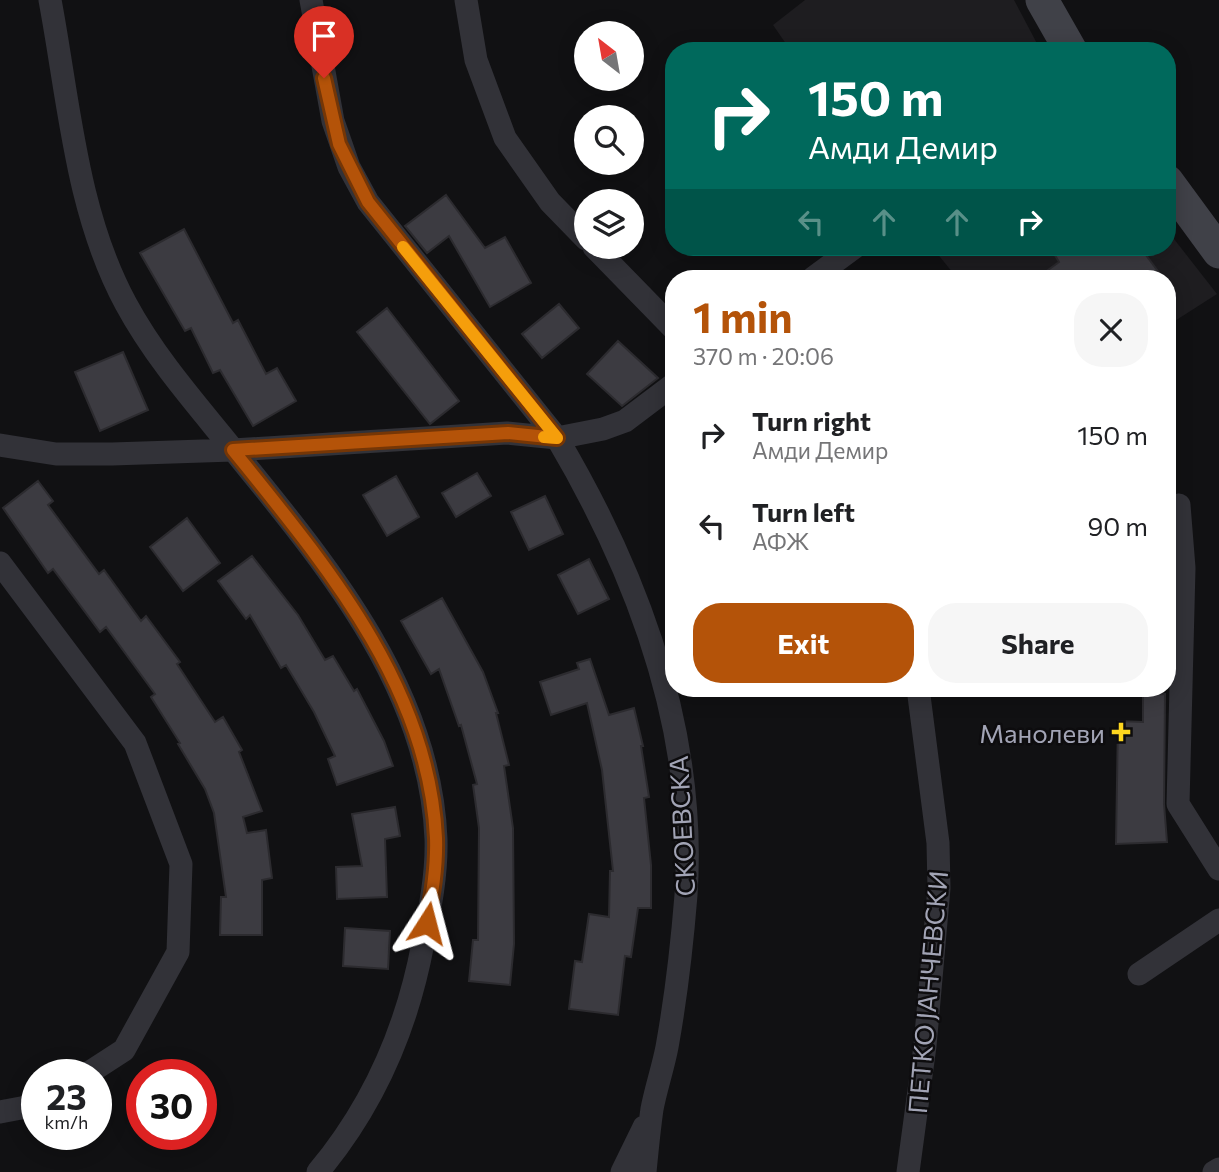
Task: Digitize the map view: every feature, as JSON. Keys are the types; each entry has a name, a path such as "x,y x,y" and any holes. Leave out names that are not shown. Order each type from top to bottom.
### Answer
{"street":[{"path":"50,0 71,126 107,261 124,301 146,338 306,542 361,622 394,677 425,769 436,838 435,876 413,993 399,1035 360,1117 318,1172"},
{"name":"СКОЕВСКА","path":"311,0 333,121 349,167 368,202 557,438 590,499 636,600 665,690"},
{"path":"466,0 476,60 505,138 550,202 574,227"},
{"path":"1042,0 1066,42"},
{"path":"1176,193 1219,252"},
{"path":"824,270 843,256"},
{"path":"606,259 665,320"},
{"path":"0,445 56,454 233,450 508,433 557,438 603,429 625,421 665,391"},
{"path":"1179,505 1184,568 1178,804 1219,869"},
{"path":"0,563 135,743 181,864 178,952 124,1050 110,1059"},
{"name":"СКОЕВСКА","path":"645,1172 652,1109 667,1048 686,892 684,776 667,697"},
{"name":"ПЕТКО ЈАНЧЕВСКИ","path":"908,1172 925,1046 939,888 938,843 919,697"},
{"path":"1139,974 1219,920"},
{"path":"0,1112 21,1108"},
{"name":"СКОЕВСКА","path":"622,1172 652,1109"},
{"path":"1214,1172 1219,1169"}],"shaded area":[{"path":"805,0 1014,0 1036,42 785,42 773,25"},
{"path":"1176,242 1217,294 1176,320 1176,270 951,270 939,256 1176,256"}],"building":[{"path":"446,195 485,248 505,237 531,283 490,307 449,236 427,253 405,226"},
{"path":"184,229 233,323 238,320 266,374 277,368 296,401 253,426 220,370 213,373 191,328 185,331 140,253"},
{"path":"1055,256 1147,256 1157,270 1048,270 1059,262"},
{"path":"559,304 579,328 542,358 522,334"},
{"path":"387,308 459,401 430,424 357,332"},
{"path":"618,341 658,378 622,406 587,374"},
{"path":"123,352 148,410 100,431 75,372"},
{"path":"477,473 491,496 456,517 442,493"},
{"path":"396,476 419,517 387,536 363,495"},
{"path":"38,481 53,501 48,505 99,574 104,570 141,621 146,616 180,662 177,664 215,722 223,717 242,750 239,752 262,811 243,817 247,833 266,830 272,878 262,880 262,935 220,935 221,897 226,897 214,813 205,789 151,697 155,694 106,627 100,632 53,569 48,573 3,508"},
{"path":"545,496 563,534 529,550 511,512"},
{"path":"187,518 220,563 183,591 150,547"},
{"path":"252,556 298,615 325,660 333,656 354,691 357,689 384,741 393,766 337,785 328,759 335,756 314,712 286,665 281,668 250,615 246,619 218,581"},
{"path":"589,559 609,599 578,614 558,575"},
{"path":"442,598 483,672 498,713 509,765 504,766 513,828 514,944 510,985 469,981 473,940 478,940 479,828 473,785 477,784 461,725 459,726 439,669 431,674 401,621"},
{"path":"590,659 609,715 634,708 643,746 649,797 644,798 651,865 651,908 638,908 631,957 625,956 618,1015 569,1009 575,961 582,962 589,914 609,917 610,871 613,871 602,770 587,703 551,715 540,682 579,669 577,663"},
{"path":"1143,697 1165,697 1164,804 1167,842 1116,844 1118,721 1143,722"},
{"path":"395,807 400,836 385,839 387,897 337,899 336,867 362,866 352,814"},
{"path":"345,928 390,931 388,969 343,966"}],"slow traffic":[{"path":"403,247 557,438 544,437"}],"place":[{"name":"Манолеви","path":"1121,732"}],"route":[{"path":"324,78 339,144 368,202 557,438 508,433 233,450 298,530 361,622 394,677 425,769 434,822 435,876 427,923"}]}
